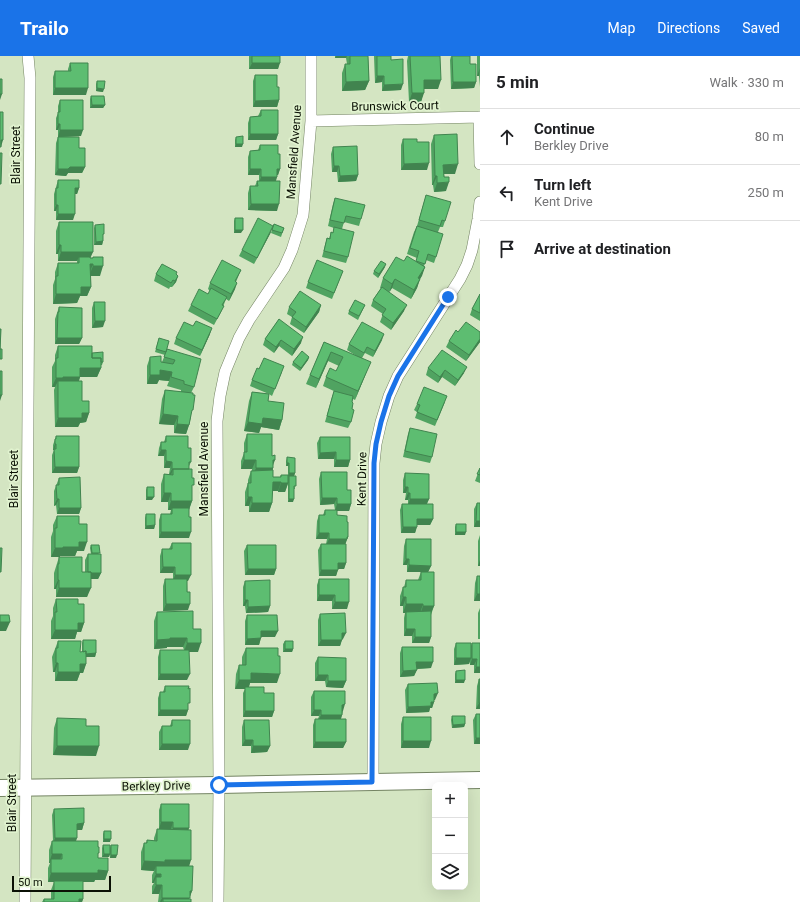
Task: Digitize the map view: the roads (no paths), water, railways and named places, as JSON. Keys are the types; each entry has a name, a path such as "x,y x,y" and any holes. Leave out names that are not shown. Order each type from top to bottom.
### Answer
{"street":[{"name":"Blair Street","path":"25,902 30,78 28,56"},
{"name":"Mansfield Avenue","path":"218,902 219,785 217,421 225,372 239,338 284,268 292,250 303,215 311,121 311,56"},
{"name":"Brunswick Court","path":"311,121 479,117"},
{"path":"479,117 480,164"},
{"name":"Kent Drive","path":"372,782 374,463 376,444 389,396 398,376 460,279 467,265 475,236 480,202"},
{"name":"Berkley Drive","path":"0,788 480,780"}]}
